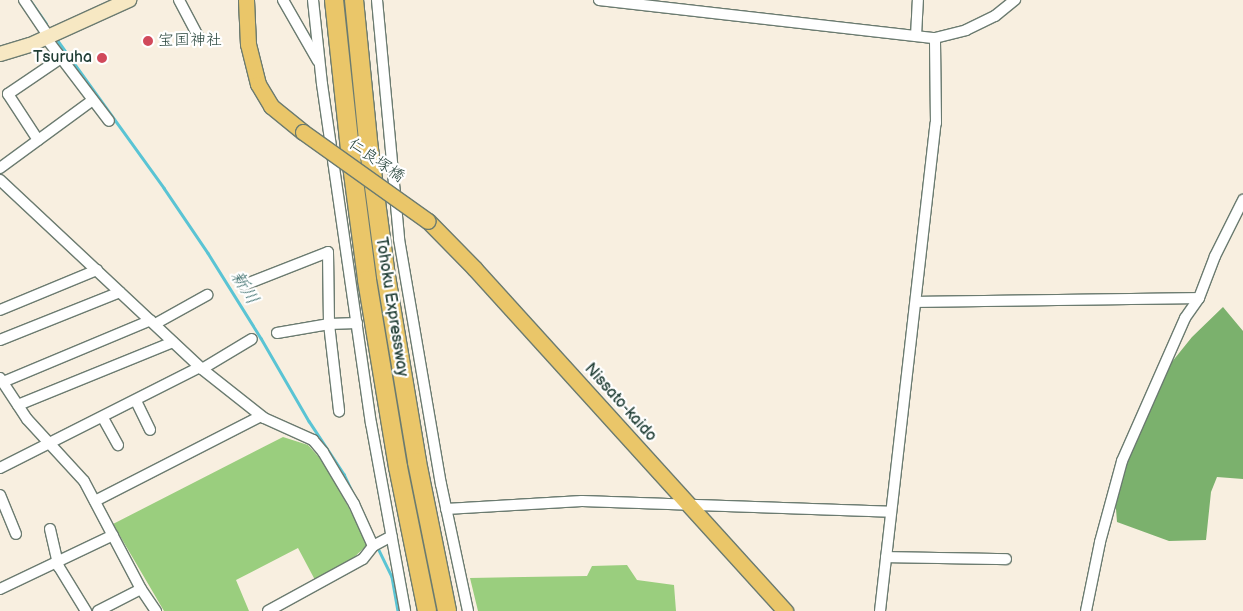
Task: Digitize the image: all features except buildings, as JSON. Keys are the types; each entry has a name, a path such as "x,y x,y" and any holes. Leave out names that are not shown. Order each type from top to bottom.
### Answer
{"highway":[{"name":"Tohoku Expressway","path":"334,0 350,150 367,280 398,467 427,611"},
{"name":"Tohoku Expressway","path":"354,0 369,149 386,276 417,462 447,611"}],"main road":[{"name":"仁良塚橋","path":"246,0 248,44 258,84 271,106 302,132 428,221"},
{"name":"Nissato-kaido","path":"428,221 476,269 785,611"}],"street":[{"path":"24,0 61,58 109,121"},
{"path":"0,54 48,37 129,0"},
{"path":"179,0 198,38"},
{"path":"282,0 321,66"},
{"path":"313,0 371,423 382,541 405,611"},
{"path":"377,0 398,239 446,509 468,611"},
{"path":"599,0 935,38 966,30 995,16 1015,0"},
{"path":"916,36 918,0"},
{"path":"880,611 936,123 935,38"},
{"path":"38,140 8,94 61,58"},
{"path":"0,168 92,100"},
{"path":"0,180 202,368 261,416 283,428 313,440 323,452 354,504 382,541"},
{"path":"1086,611 1100,542 1122,461 1185,318 1199,298 1215,256 1243,200"},
{"path":"244,285 328,252 329,324 339,411"},
{"path":"0,310 96,270"},
{"path":"0,340 120,292"},
{"path":"156,611 141,588 84,481 27,419 2,380 153,322 206,295"},
{"path":"916,302 1199,298"},
{"path":"277,333 329,324 357,323"},
{"path":"0,468 202,368 252,339"},
{"path":"18,405 173,342"},
{"path":"136,401 150,430"},
{"path":"95,500 261,416"},
{"path":"103,418 118,445"},
{"path":"0,494 16,534"},
{"path":"446,509 582,501 891,512"},
{"path":"50,528 58,562 86,611"},
{"path":"0,589 113,535"},
{"path":"268,611 363,559 382,541"},
{"path":"886,557 1006,559"},
{"path":"98,611 141,588"}],"green space":[{"path":"1223,307 1243,331 1243,479 1217,477 1211,492 1206,540 1169,541 1117,522 1115,496 1129,443 1163,373 1192,337"},
{"path":"283,437 308,445 326,465 368,544 341,570 315,580 298,548 236,580 249,611 164,611 113,524"},
{"path":"627,565 637,580 674,585 676,611 478,611 470,578 587,576 592,566"}],"waterway":[{"name":"新川","path":"30,0 46,23"},
{"name":"新川","path":"56,38 164,188 208,253 261,338 309,421 344,474 353,493"},
{"name":"新川","path":"377,546 392,577 398,611"}],"place":[{"name":"宝国神社","path":"148,41"},
{"name":"Tsuruha","path":"102,58"}]}
